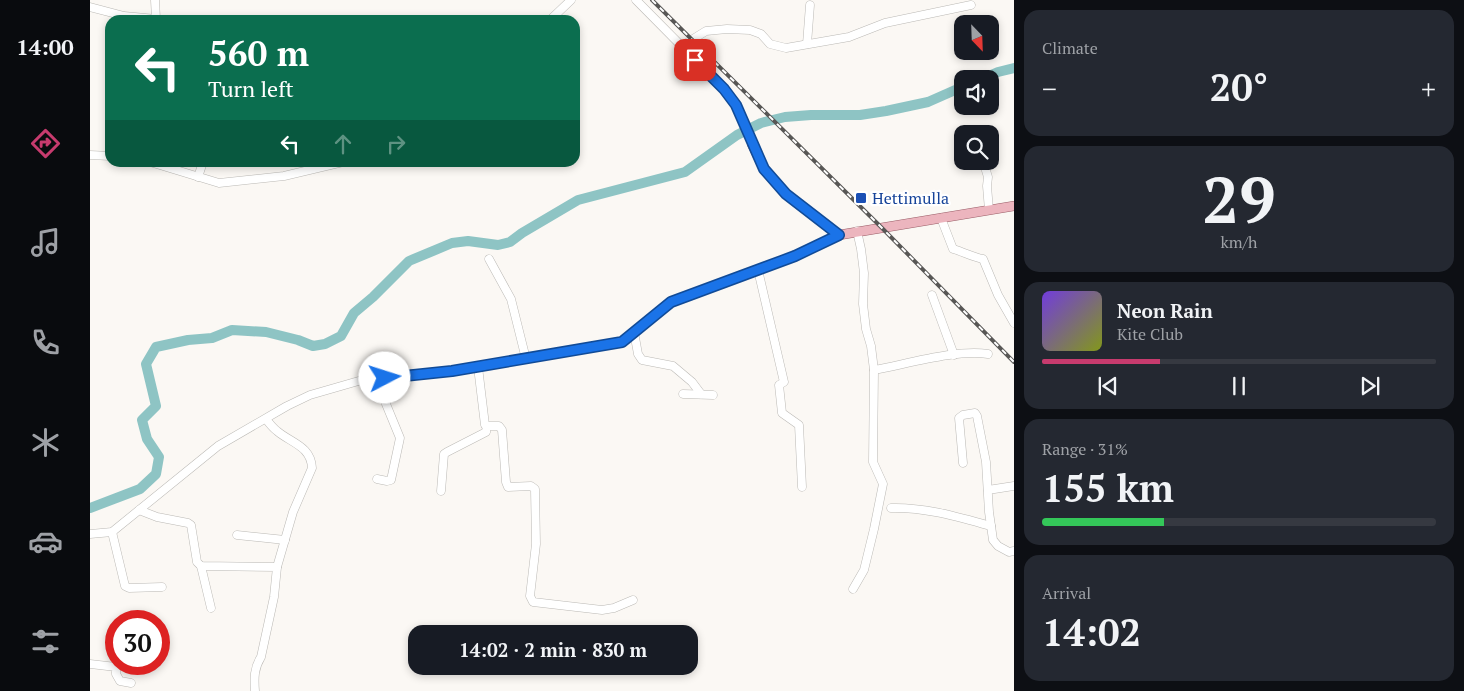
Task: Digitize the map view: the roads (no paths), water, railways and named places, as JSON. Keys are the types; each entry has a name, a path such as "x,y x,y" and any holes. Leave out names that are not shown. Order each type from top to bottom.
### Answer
{"main road":[{"path":"752,144 764,169 786,194 839,235 1014,206"}],"street":[{"path":"155,0 157,15"},
{"path":"555,15 571,0"},
{"path":"636,0 724,89 736,105 752,144"},
{"path":"807,44 810,5"},
{"path":"682,46 706,31 727,29 750,30 761,34 770,44 786,48 849,37 885,24 971,5"},
{"path":"90,6 116,15"},
{"path":"90,155 105,156"},
{"path":"166,167 220,183 284,176 321,167"},
{"path":"198,177 201,167"},
{"path":"986,170 988,177 989,210"},
{"path":"941,218 953,249 967,252 972,257 983,259 998,295 1014,323"},
{"path":"853,589 864,570 883,484 872,462 874,370 871,346 866,329 863,304 864,273 857,231"},
{"path":"90,534 112,532 218,446 310,395 362,380 478,367 622,342 671,302 795,256 839,235"},
{"path":"488,259 511,300 526,359"},
{"path":"758,270 784,382 779,385 782,414 799,425 802,487"},
{"path":"932,295 954,355"},
{"path":"634,332 638,354 642,360 673,366 692,382 701,394"},
{"path":"874,370 954,355 978,352 988,354"},
{"path":"441,492 444,454 486,432 487,426 485,425 478,367"},
{"path":"376,479 391,480 400,438 386,404 385,378"},
{"path":"683,394 713,395"},
{"path":"964,463 959,418 963,415 975,413 986,462 993,540 998,546 1009,552 1014,551"},
{"path":"255,691 254,676 256,665 261,657 274,597 277,567 293,512 312,468 311,457 297,444 276,431 266,418"},
{"path":"487,426 499,426 502,430 508,487 531,486 535,489 536,544 530,596 533,602 602,610 614,608 633,600"},
{"path":"988,490 1014,486"},
{"path":"891,508 909,507 991,526"},
{"path":"139,510 157,518 188,522 191,525 197,562 201,566 211,608"},
{"path":"112,532 125,586 128,588 162,587"},
{"path":"236,535 284,540"},
{"path":"201,566 277,567"},
{"path":"90,664 116,667 116,674 120,681 131,683"}],"waterway":[{"path":"999,72 1014,68"},
{"path":"90,508 140,489 156,474 159,457 147,439 142,420 156,406 146,364 156,347 188,340 212,338 232,330 266,332 313,346 325,344 341,336 354,313 409,261 452,243 468,241 498,245 510,242 578,200 685,172 737,135 761,123 785,117 860,115 886,111 928,102 954,91"}],"railway":[{"path":"652,0 1014,362"}],"place":[{"name":"Hettimulla","path":"861,198"}]}
